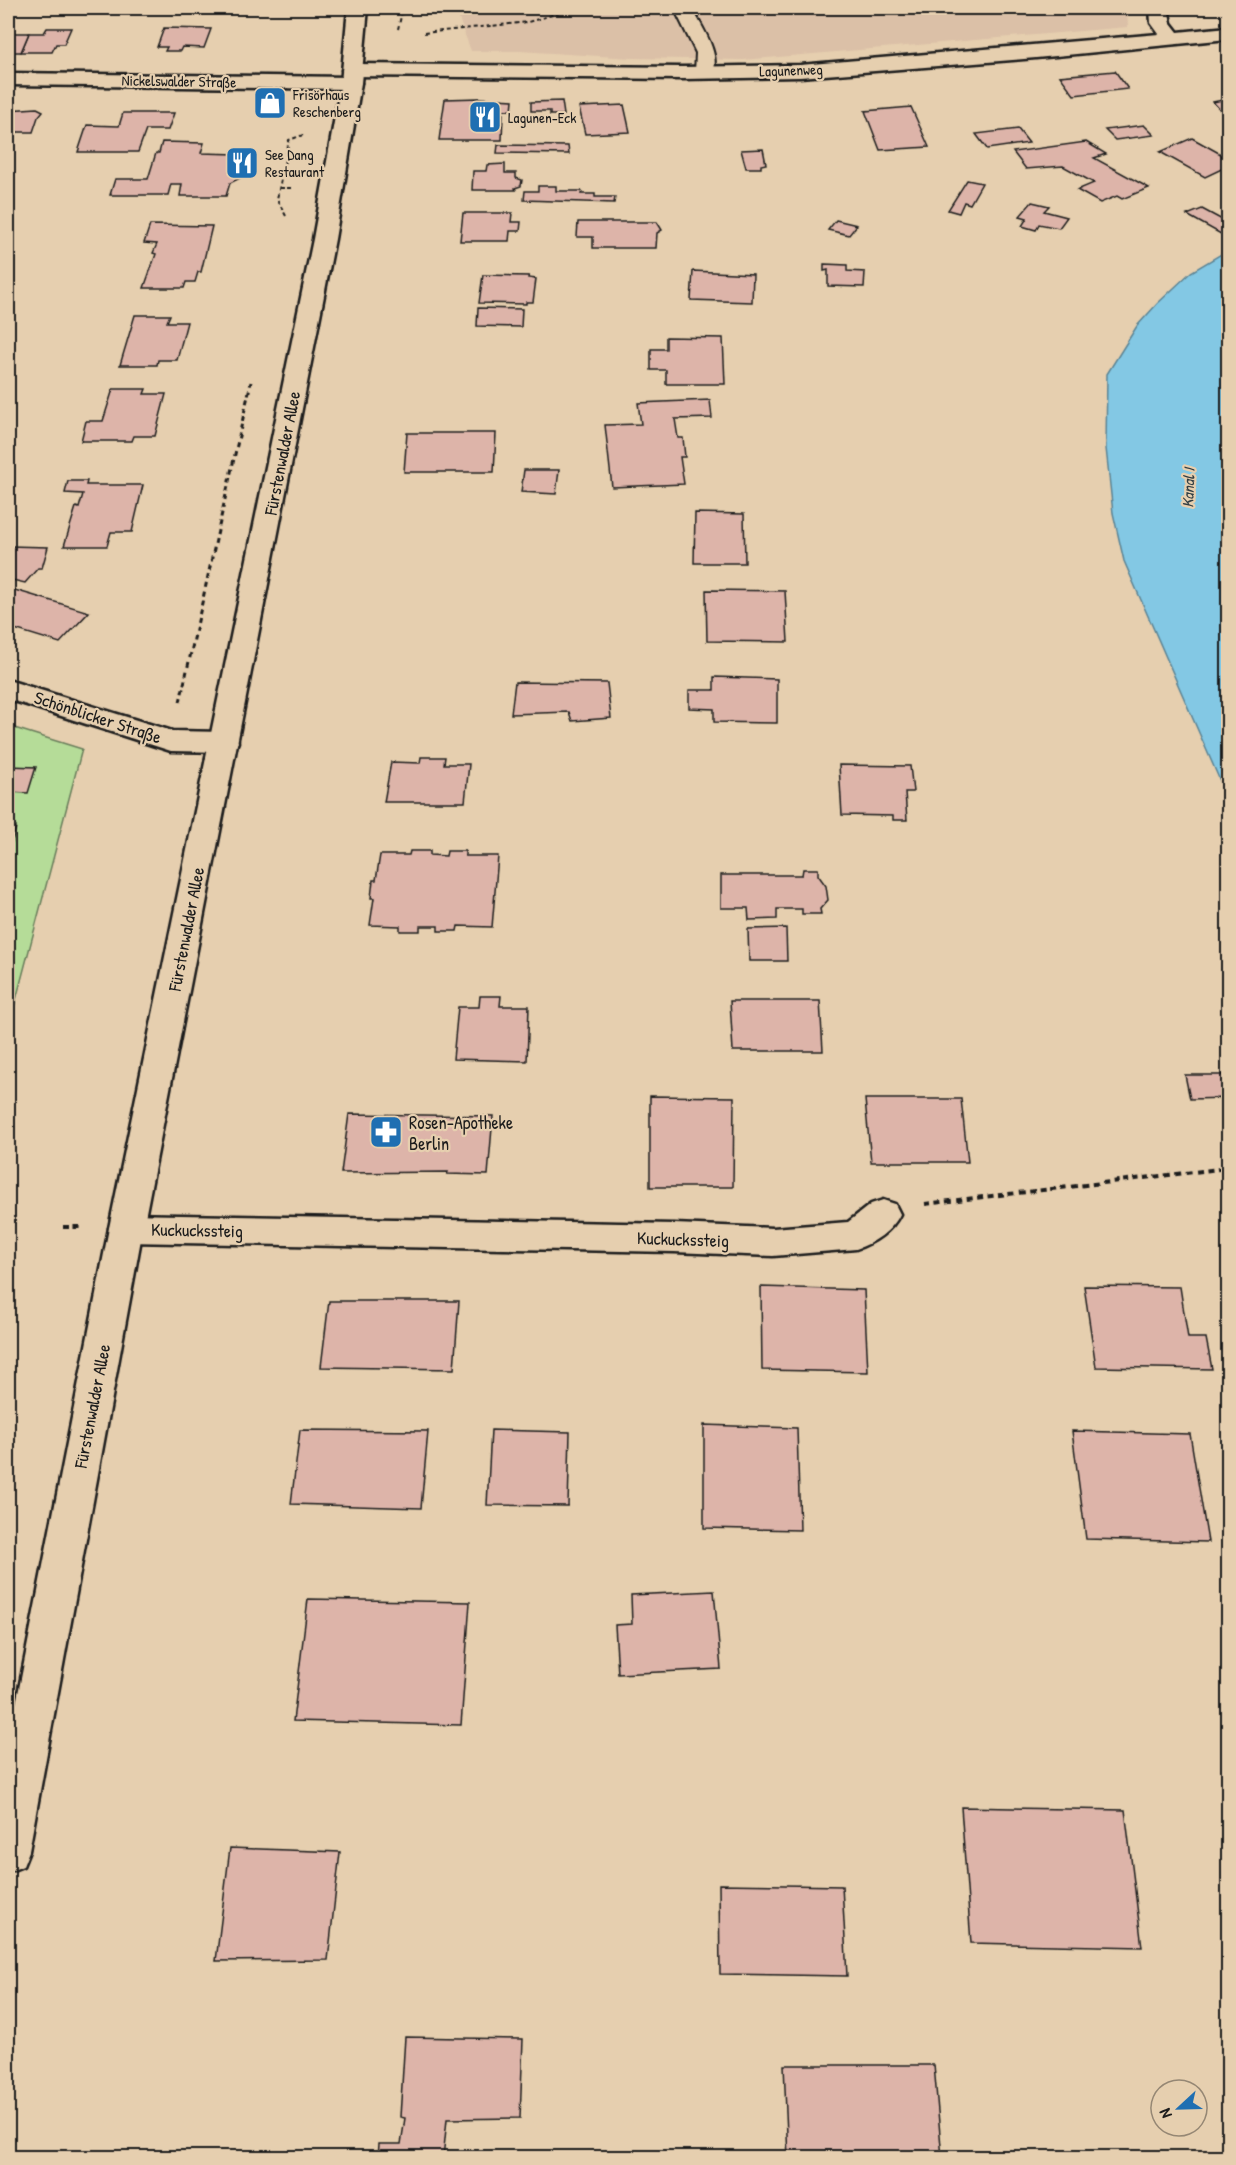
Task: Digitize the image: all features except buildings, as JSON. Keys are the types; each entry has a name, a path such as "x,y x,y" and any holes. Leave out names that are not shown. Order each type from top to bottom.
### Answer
{"street":[{"name":"Fürstenwalder Allee","path":"8,1851 126,1228 304,343 352,76 358,8"},
{"path":"1159,8 1161,23 1173,39"},
{"name":"Lagunenweg","path":"352,76 800,71 1228,33"},
{"name":"Nickelswalder Straße","path":"8,80 352,76"},
{"name":"Schönblicker Straße","path":"8,689 171,741 224,742"},
{"name":"Kuckuckssteig","path":"126,1228 674,1238 773,1242 856,1235 883,1214"}],"lane":[{"path":"683,8 705,53 704,73"}],"path":[{"path":"416,33 528,22 576,8"},
{"path":"286,218 277,199 289,140 307,134"},
{"path":"280,188 295,189"},
{"path":"171,741 252,379"},
{"path":"883,1214 920,1205 1228,1168"}],"shaded area":[{"path":"455,8 1127,8 1128,27 743,60 632,58 519,51 471,51"}],"green space":[{"path":"8,726 82,749 8,1030"}],"water":[{"name":"Kanal I","path":"1228,250 1228,515 1226,531 1228,550 1228,799 1124,561 1113,513 1106,448 1107,374 1137,326 1157,304 1191,272"}],"place":[{"name":"Frisörhaus Reschenberg","path":"270,103"},
{"name":"Lagunen-Eck","path":"485,117"},
{"name":"See Dang Restaurant","path":"242,163"},
{"name":"Rosen-Apotheke Berlin","path":"386,1132"}]}
